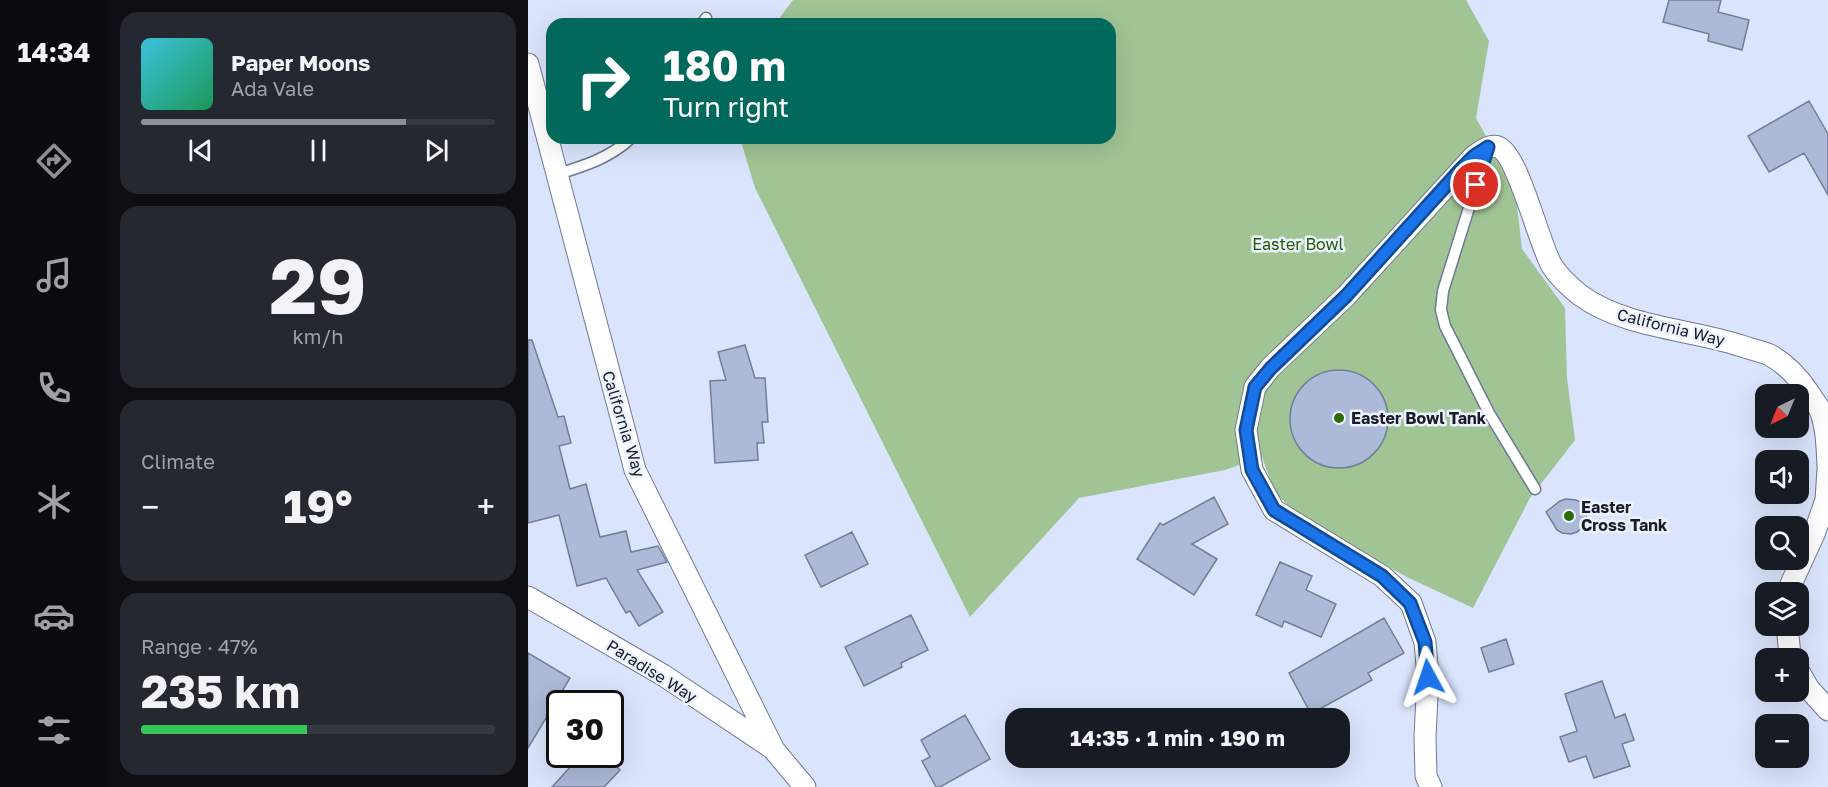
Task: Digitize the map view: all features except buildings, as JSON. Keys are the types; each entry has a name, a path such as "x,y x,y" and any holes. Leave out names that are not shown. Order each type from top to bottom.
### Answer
{"street":[{"name":"California Way","path":"528,64 546,130"},
{"name":"California Way","path":"550,144 635,470 774,750 805,787"},
{"name":"California Way","path":"1488,147 1498,147 1507,153 1520,180 1552,266 1571,288 1592,304 1612,314 1728,341 1771,356 1798,377 1819,409 1826,438 1828,467 1826,500 1814,534 1792,582"},
{"path":"1431,787 1426,776 1425,736 1428,677 1425,642 1410,603 1382,576 1274,510 1252,470 1246,430 1255,387 1271,368 1346,296 1461,169 1474,156 1488,147"},
{"name":"Paradise Way","path":"528,597 663,675 774,750"},
{"path":"1809,689 1828,710"}],"lane":[{"path":"558,174 605,157 625,144"},
{"path":"1488,147 1443,291 1441,310 1445,326 1489,413 1535,489"}],"green space":[{"name":"Easter Bowl","path":"793,0 1466,0 1489,41 1476,118 1515,188 1522,249 1565,308 1567,378 1575,440 1530,498 1473,608 1407,577 1306,522 1275,493 1262,457 1225,470 1079,498 970,617 755,188 742,144 1116,144 1116,18 780,18"}],"place":[{"name":"Easter Bowl Tank","path":"1339,418"},
{"name":"Easter Cross Tank","path":"1569,516"}],"route":[{"path":"1428,677 1425,642 1410,603 1382,576 1274,510 1252,470 1246,430 1255,387 1271,368 1346,296 1461,169 1474,156 1488,147 1476,185"}]}
